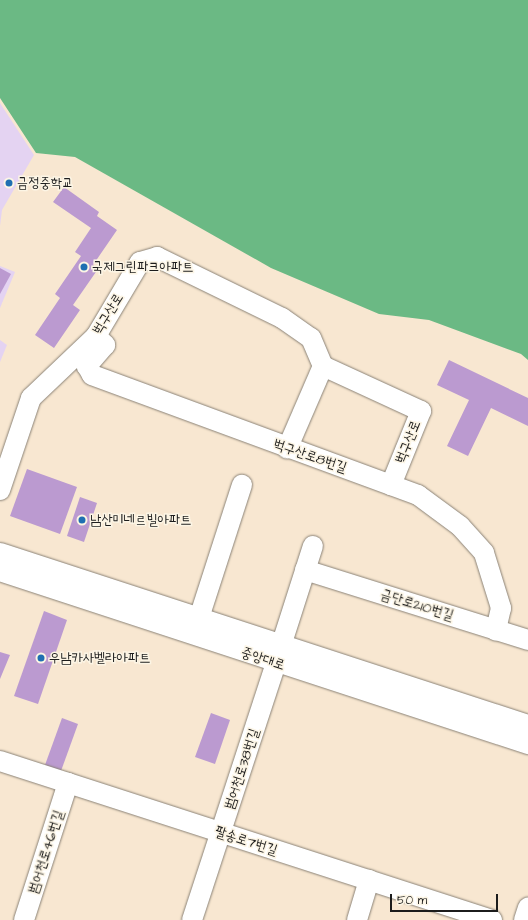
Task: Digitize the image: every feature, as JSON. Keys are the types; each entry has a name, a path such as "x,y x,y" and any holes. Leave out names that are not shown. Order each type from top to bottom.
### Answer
{"main road":[{"name":"중앙대로","path":"0,554 199,618 278,655 528,743"},
{"name":"중앙대로","path":"0,570 278,655 528,726"}],"street":[{"name":"벅구산로","path":"0,490 31,398 96,336 140,262 157,257 282,318 311,338 323,366 421,410 391,485"},
{"name":"벅구산로8번길","path":"96,336 105,345 87,366 92,375 287,449 391,485 418,496 460,526 484,553 501,608 496,630"},
{"path":"287,449 323,366"},
{"path":"199,618 242,485"},
{"name":"중앙대로","path":"278,655 313,546"},
{"name":"금단로210번길","path":"306,570 528,640"},
{"name":"범어천로38번길","path":"192,920 278,655"},
{"name":"팔송로7번길","path":"0,761 492,920"},
{"name":"범어천로46번길","path":"24,920 68,783"},
{"path":"357,920 369,880"},
{"path":"524,920 528,908"}],"shaded area":[{"name":"금정중학교","path":"0,103 34,155 2,210 0,226"},
{"path":"0,266 15,272 0,308"},
{"path":"0,340 7,345 0,362"}],"green space":[{"path":"0,0 528,0 528,360 521,354 429,320 379,314 271,268 75,157 36,153 0,98"}],"building":[{"name":"국제그린파크아파트","path":"64,187 99,212 97,216 117,230 93,265 98,269 73,305 80,310 54,348 35,335 60,298 55,294 81,256 75,252 91,228 53,202"},
{"path":"0,268 11,274 0,294"},
{"path":"449,360 528,398 528,426 491,408 468,456 447,446 469,400 437,385"},
{"path":"27,469 77,487 60,534 10,516"},
{"name":"남산미네르빌아파트","path":"80,497 97,503 84,542 67,536"},
{"name":"우남카사벨라아파트","path":"44,611 67,620 38,704 14,696"},
{"path":"0,652 10,655 0,679"},
{"path":"211,713 230,720 215,764 195,757"},
{"path":"62,718 78,724 61,771 45,765"}],"place":[{"name":"금정중학교","path":"9,183"},
{"name":"국제그린파크아파트","path":"84,267"},
{"name":"남산미네르빌아파트","path":"82,520"},
{"name":"우남카사벨라아파트","path":"41,658"}]}
